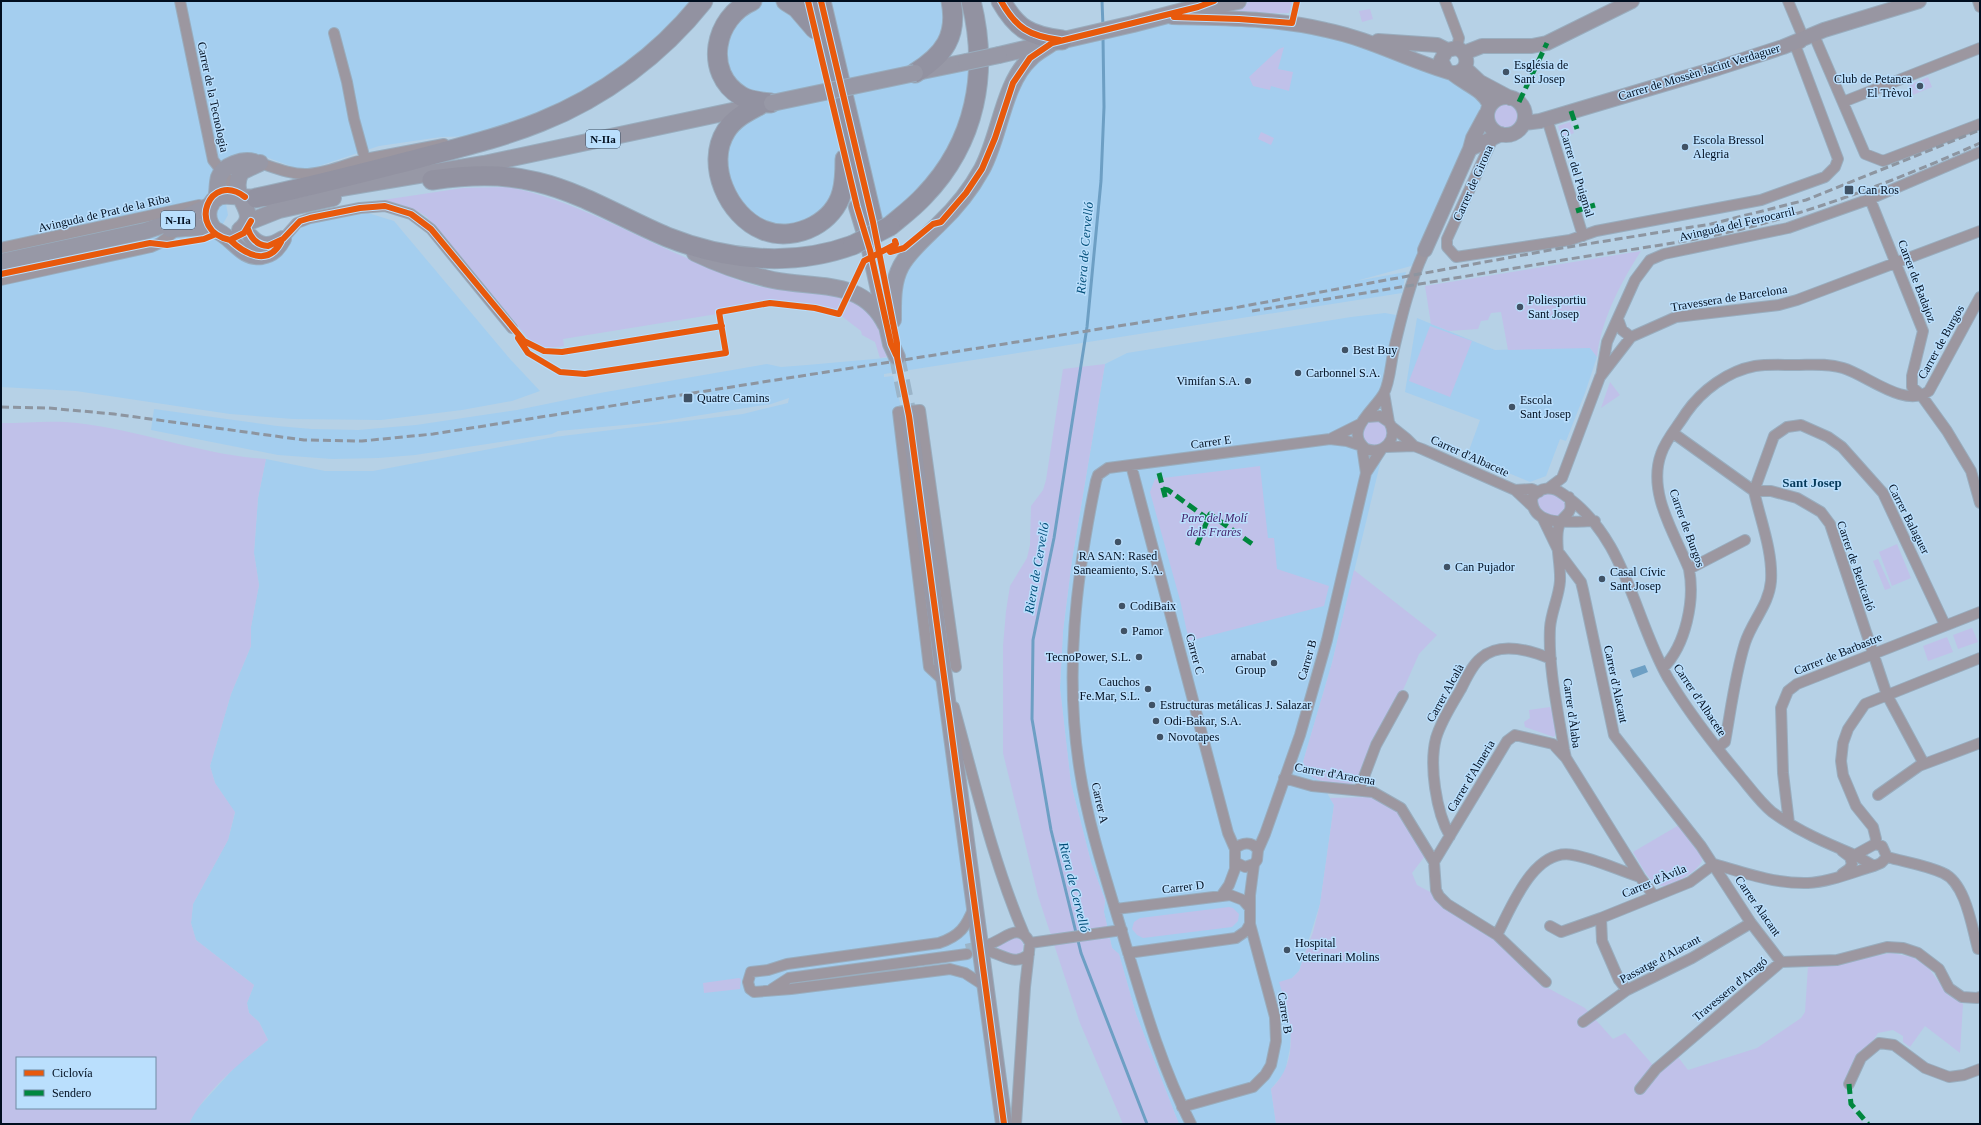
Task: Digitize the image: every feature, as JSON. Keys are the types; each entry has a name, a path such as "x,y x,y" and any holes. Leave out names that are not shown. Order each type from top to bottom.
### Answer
{"highway":[{"path":"244,195 301,189 478,143 540,122 565,111 600,92 636,68 665,42 703,1"},
{"path":"752,1 732,14 720,34 717,52 718,61 724,80 730,87 742,97 766,104"},
{"path":"786,1 797,8 815,29"},
{"path":"808,1 857,207"},
{"path":"821,1 882,224"},
{"path":"915,72 927,65 943,51 948,42 952,25 950,1"},
{"path":"432,180 486,175 514,177 536,182 586,199 668,237 719,252 772,259 813,256 853,245 882,224 910,210 937,182 948,167 965,132 976,96 980,64 979,38 971,1"},
{"path":"1001,1 1012,19 1024,29 1038,36 1063,40"},
{"path":"766,104 744,114 732,123 722,138 718,156 720,176 724,188 736,208 755,226 768,232 783,234 792,233 820,223 833,211 842,192 845,159"}],"main road":[{"path":"890,322 893,295 900,267 913,250 950,213 966,193 990,153 1010,92 1018,74 1030,58 1063,40 1133,24 1198,7 1214,1"},
{"path":"1198,7 1206,8 1238,1"},
{"name":"N-IIa","path":"1,262 144,231 184,218 223,195 276,198 484,164 1063,40"},
{"path":"213,202 219,177 222,172 232,165 249,161 260,163"},
{"path":"253,256 248,230 247,207 244,195 237,181 241,172 260,163"},
{"name":"N-IIa","path":"144,231 193,227 219,232 248,230 292,206 432,180 484,164"},
{"name":"N-IIa","path":"213,202 208,215 211,226 219,232"},
{"path":"857,207 890,322"},
{"path":"882,224 890,322"},
{"path":"248,230 256,242 264,245 272,245 283,239"},
{"path":"219,232 240,250 253,256 261,256 271,253 279,246 283,239"},
{"path":"668,237 705,257 748,274 779,281 832,287 857,294 875,306 890,322"},
{"path":"909,416 1004,1124"}],"street":[{"name":"Carrer de la Tecnologia","path":"180,1 213,160 222,172 244,195"},
{"path":"1445,1 1459,38 1456,50 1441,60 1454,71 1463,82 1484,94 1492,129 1497,136"},
{"path":"1162,16 1279,22 1389,43 1437,45 1456,50 1482,46 1532,46 1547,43 1557,39 1616,4 1632,1"},
{"path":"1788,1 1802,41 1843,102 1865,154 1883,160 1980,124"},
{"name":"Carrer de Mossèn Jacint Verdaguer","path":"1497,136 1512,134 1524,123 1547,119 1718,68 1919,1"},
{"path":"1978,1 1980,7"},
{"path":"334,33 365,159"},
{"path":"1354,37 1454,71 1480,82 1519,102 1522,107 1524,123"},
{"name":"Avinguda del Ferrocarril","path":"1450,252 1456,257 1460,257 1570,240 1596,231 1761,200 1826,177 1835,167 1838,159 1802,41"},
{"path":"1843,102 1980,48"},
{"path":"1454,71 1467,61 1456,50"},
{"path":"1488,110 1498,99 1510,98"},
{"name":"Carrer de Girona","path":"1384,393 1408,292 1416,268 1470,149 1473,138 1488,110"},
{"name":"Carrer del Puigmal","path":"1547,119 1583,236"},
{"name":"Carrer de Girona","path":"1470,149 1497,136"},
{"name":"Carrer de Girona","path":"1450,252 1447,247 1447,239 1497,136"},
{"path":"260,163 290,172 307,174 317,173 365,159 429,146 452,143 478,143"},
{"name":"Avinguda del Ferrocarril","path":"1600,377 1607,342 1635,280 1650,260 1664,254 1788,228 1870,199 1980,152"},
{"name":"Carrer de Badajoz","path":"1870,199 1923,331 1912,383 1914,389 1947,431 1975,471 1980,503"},
{"name":"Avinguda de Prat de la Riba","path":"1,248 142,219 213,202"},
{"path":"283,239 297,223 310,218 360,208 385,206 412,214 431,229 512,328"},
{"path":"1,280 151,247 160,243 178,229"},
{"name":"Travessera de Barcelona","path":"1562,478 1600,377 1631,337 1676,317 1785,304 1896,264 1980,231"},
{"name":"Carrer de Burgos","path":"1663,668 1676,652 1685,624 1691,591 1689,569 1662,504 1657,485 1657,472 1661,453 1694,402 1714,384 1730,375 1755,366 1828,364 1844,368 1902,396 1920,396 1929,391 1980,297"},
{"path":"1618,318 1622,330 1631,337"},
{"path":"1384,393 1391,424 1392,439 1384,449 1370,450 1362,446 1358,435 1364,420 1384,393"},
{"path":"944,681 929,666 898,412 920,410 956,667"},
{"path":"1364,420 1380,416 1391,424"},
{"name":"Carrer E","path":"1330,439 1364,420"},
{"name":"Carrer d'Albacete","path":"1391,424 1414,446 1515,490 1543,519"},
{"name":"Carrer Balaguer","path":"1754,491 1774,436 1786,427 1801,425 1828,437 1842,447 1883,493 1945,625"},
{"path":"1673,433 1754,491 1770,562 1771,582 1767,600 1746,641 1725,742 1717,748"},
{"name":"Carrer E","path":"1098,475 1108,468 1330,439 1347,441 1362,446"},
{"name":"Carrer B","path":"1182,1107 1253,1087 1265,1076 1271,1064 1276,1041 1274,1017 1250,924 1250,895 1254,864 1257,860 1258,850 1300,734 1327,640 1366,473 1362,446"},
{"name":"Carrer d'Albacete","path":"1384,449 1414,446"},
{"name":"Carrer B","path":"1366,473 1384,449"},
{"name":"Carrer C","path":"1131,465 1228,833 1235,849"},
{"name":"Carrer A","path":"1098,475 1077,586 1073,632 1073,719 1081,778 1097,845 1116,909 1117,930 1128,953 1161,1053 1182,1107 1191,1124"},
{"path":"1532,506 1532,498 1562,478 1571,504 1568,515 1561,521 1557,534 1560,554"},
{"name":"Carrer d'Albacete","path":"1550,487 1567,496 1595,521 1613,549 1663,668 1693,716 1717,748 1771,811 1805,833 1855,855 1874,866"},
{"name":"Carrer d'Albacete","path":"1515,490 1532,489 1539,492"},
{"name":"Carrer de Benicarló","path":"1754,491 1771,491 1796,498 1821,512 1830,524 1872,654 1887,695 1924,764"},
{"path":"1543,519 1561,521 1595,521"},
{"path":"1543,519 1560,554"},
{"path":"1557,534 1563,528 1575,521"},
{"path":"1689,569 1745,540"},
{"name":"Carrer d'Àlaba","path":"1560,554 1564,567 1564,574 1560,582 1550,627 1551,659 1558,742 1566,758 1640,877 1654,896"},
{"name":"Carrer d'Alacant","path":"1560,554 1581,582 1614,735 1702,846 1714,864"},
{"path":"1560,582 1572,578 1581,582"},
{"name":"Carrer de Barbastre","path":"1789,823 1783,773 1781,708 1788,691 1797,684 1980,612"},
{"name":"Carrer Alcalà","path":"1450,836 1444,826 1437,799 1434,750 1442,724 1472,669 1481,658 1500,650 1512,648 1526,650 1551,659"},
{"path":"940,652 976,786 1012,906 1024,934 1030,943 1025,987 1016,1124"},
{"path":"1872,846 1876,839 1873,827 1856,806 1843,775 1841,761 1843,743 1848,729 1865,704 1980,658"},
{"path":"1359,790 1376,745 1403,696"},
{"name":"Carrer d'Almeria","path":"1434,862 1507,741 1515,735 1558,742"},
{"path":"1878,795 1924,764 1980,744"},
{"name":"Carrer d'Aracena","path":"1284,778 1312,786 1373,792 1401,808 1434,862 1436,890 1439,896 1447,904 1497,935 1546,982"},
{"path":"1222,895 1232,877 1236,862 1234,854 1235,849 1240,844 1246,843 1255,846 1258,850"},
{"path":"1855,855 1872,846 1882,846 1887,856 1944,874 1955,883 1966,903 1978,949"},
{"name":"Carrer d'Albacete","path":"1839,849 1872,846"},
{"path":"1839,849 1850,857 1852,864 1850,869 1839,876"},
{"path":"1497,935 1529,877 1539,865 1555,856 1572,854 1640,877"},
{"path":"1714,864 1761,878 1808,883 1874,866 1881,863 1887,856"},
{"path":"1236,862 1245,867 1254,864"},
{"name":"Carrer d'Àvila","path":"1550,926 1561,932 1601,918 1690,882 1714,864"},
{"name":"Carrer Alacant","path":"1714,864 1751,923 1782,962"},
{"name":"Carrer D","path":"1116,909 1222,895 1230,895 1239,898 1250,908"},
{"path":"974,907 962,930 952,938 939,943 787,964 768,970 751,972 748,982 750,989 754,992 790,989 941,969 961,972 985,986"},
{"path":"1601,918 1602,941 1619,980 1627,990"},
{"name":"Passatge d'Alacant","path":"1583,1022 1627,990 1692,958 1751,923"},
{"path":"1128,953 1236,938 1246,931 1250,924"},
{"path":"1030,943 1117,930"},
{"path":"1024,934 1012,933 991,948 1016,961 1021,960 1029,954"},
{"name":"Travessera d'Aragó","path":"1640,1089 1656,1069 1782,962 1836,960 1886,948 1903,948 1918,953 1939,969 1949,988 1962,997 1980,997"},
{"path":"768,970 788,973 966,952 789,978 771,990"},
{"path":"1849,1084 1861,1058 1879,1043 1894,1045 1925,1068 1949,1077 1964,1075 1980,1069"}],"shaded area":[{"path":"1,1 692,1 639,57 584,94 533,117 477,136 441,137 379,146 313,168 296,168 260,155 219,164 228,215 215,238 231,246 238,259 262,258 290,239 306,224 368,213 394,221 510,359 540,391 512,401 462,410 381,420 293,419 230,414 76,391 1,387"},
{"path":"752,1 786,1 815,29 821,1 951,1 937,57 979,59 965,133 890,226 857,207 846,161 820,223 755,226 718,166 744,114 718,61 739,8"},
{"path":"1239,20 1354,39 1482,93 1485,104 1418,258 1411,266 1356,281 1406,272 1402,293 884,374 884,377 893,376 904,418 933,662 996,1124 189,1124 195,1111 236,1066 268,1040 259,1022 249,1013 247,1003 254,985 196,940 191,923 193,904 228,840 235,813 215,783 210,766 231,694 251,646 251,627 259,585 254,553 258,498 266,459 325,471 373,471 554,437 743,414 788,403 789,398 771,404 657,422 558,431 552,434 415,455 378,458 332,459 278,455 151,430 154,409 277,426 312,429 358,430 416,425 517,410 600,393 767,364 781,367 897,357 893,320 894,285 954,208 1005,106 1041,51 1146,22"},
{"path":"1385,313 1396,315 1380,390 1381,460 1332,663 1303,762 1310,775 1319,779 1334,805 1320,904 1299,971 1292,978 1288,1011 1291,1029 1290,1048 1285,1072 1271,1089 1276,1124 1179,1124 1136,1014 1119,954 1112,948 1104,912 1105,900 1091,862 1071,784 1060,688 1063,631 1072,560 1105,364 1127,353 1351,317"},
{"name":"Escola Sant Josep","path":"1417,318 1495,350 1581,347 1590,348 1595,353 1597,357 1585,393 1566,441 1560,439 1546,476 1530,482 1467,456 1480,420 1405,392"},
{"path":"1645,665 1648,672 1633,678 1630,670"}],"green space":[{"path":"1254,1 1292,1 1289,13 1186,16"},
{"path":"1370,9 1373,19 1362,22 1359,11"},
{"path":"1284,47 1278,69 1293,72 1289,91 1271,86 1270,90 1253,86 1249,77 1279,49"},
{"name":"Club de Petanca El Trèvol","path":"1928,77 1932,87 1913,95 1909,85"},
{"path":"1506,104 1515,107 1518,116 1515,125 1506,128 1497,125 1494,116 1497,107"},
{"path":"1570,122 1574,133 1562,138 1558,126"},
{"path":"1261,132 1274,138 1271,145 1258,139"},
{"path":"509,187 560,202 584,211 679,255 743,282 768,288 830,295 857,302 866,308 874,318 883,338 887,357 880,358 875,342 862,335 861,331 835,311 771,300 717,310 717,314 563,339 564,346 552,348 540,346 532,343 427,217 409,208 396,204 376,201 463,188"},
{"name":"Poliesportiu Sant Josep","path":"1641,251 1619,288 1607,315 1599,343 1597,357 1590,348 1508,350 1501,312 1491,313 1488,320 1481,321 1478,329 1449,331 1431,324 1425,286"},
{"path":"1430,326 1472,341 1450,397 1409,381"},
{"path":"1105,364 1072,560 1063,631 1060,688 1071,784 1091,862 1105,900 1104,912 1112,948 1119,954 1136,1014 1179,1124 1123,1124 1080,1023 1038,896 1003,753 1003,646 1006,611 1010,586 1027,558 1030,545 1031,506 1043,490 1046,480 1063,369"},
{"path":"1610,382 1620,395 1601,408"},
{"path":"1375,421 1380,422 1386,428 1386,438 1380,444 1375,445 1370,444 1364,438 1363,433 1364,428 1370,422"},
{"path":"68,422 101,426 218,453 266,459 258,498 254,553 259,585 251,627 251,646 231,694 210,766 215,783 235,812 228,840 193,904 191,923 196,940 254,985 247,1003 249,1013 259,1022 268,1040 224,1078 204,1100 189,1124 1,1124 1,423"},
{"name":"Parc del Molí dels Frares","path":"1260,466 1268,538 1274,538 1277,569 1329,586 1324,606 1189,641 1180,600 1150,492 1155,479"},
{"path":"1543,494 1554,495 1560,498 1564,503 1566,506 1565,510 1560,516 1551,516 1544,513 1538,507 1537,498"},
{"path":"1897,544 1911,578 1892,586 1879,552"},
{"path":"1878,559 1891,588 1885,590 1873,561"},
{"path":"1354,570 1437,635 1419,654 1399,699 1358,782 1353,784 1332,784 1319,780 1309,774 1303,762 1332,663"},
{"path":"1972,628 1978,642 1958,649 1953,635"},
{"path":"1947,637 1953,652 1928,661 1923,646"},
{"path":"1550,707 1556,722 1554,737 1525,727 1524,722 1530,718 1529,710"},
{"path":"1371,797 1397,811 1425,856 1412,873 1417,885 1432,893 1493,936 1546,987 1585,1008 1613,1039 1625,1033 1659,1072 1678,1057 1688,1070 1757,1048 1801,1018 1805,1012 1808,966 1833,964 1891,953 1912,957 1928,967 1948,995 1963,1004 1960,1053 1925,1026 1910,1047 1903,1042 1903,1036 1893,1030 1878,1033 1846,1083 1848,1105 1864,1124 1276,1124 1271,1089 1281,1078 1287,1065 1291,1038 1287,1009 1279,982 1292,978 1299,971 1313,932 1320,904 1334,805 1330,798"},
{"path":"1679,825 1701,854 1702,861 1694,871 1673,884 1665,886 1658,885 1647,875 1633,852"},
{"path":"1229,907 1233,908 1239,914 1238,921 1232,927 1143,938 1137,935 1132,929 1134,922 1140,918"},
{"path":"1014,937 1022,941 1023,949 1020,954 1011,955 997,947"},
{"path":"739,978 741,979 740,989 704,993 703,983"}],"waterway":[{"name":"Riera de Cervelló","path":"1102,1 1103,27"},
{"name":"Riera de Cervelló","path":"1103,37 1104,107 1101,181 1087,327 1054,538 1033,640 1032,719 1051,830 1081,953 1147,1124"}],"tunnel":[{"path":"897,357 909,416"},
{"path":"966,949 984,945"}],"railway":[{"path":"1,407 48,408 114,414 304,440 362,441 433,434 1239,307 1556,249 1711,224 1806,200 1980,130"},
{"path":"1252,311 1656,246 1730,232 1812,209 1897,178 1980,143"}],"marked path":[{"path":"1519,102 1547,43"},
{"path":"1571,111 1577,129"},
{"path":"1576,211 1595,205"},
{"path":"1159,473 1166,500"},
{"path":"1163,489 1168,490 1208,519"},
{"path":"1197,545 1210,514 1255,546"},
{"path":"1849,1084 1851,1104 1868,1124"}],"cycle path":[{"path":"808,1 857,207 870,250 891,344 896,355"},
{"path":"821,1 873,222 897,343 897,357 909,416 1004,1124"},
{"path":"1001,1 1012,18 1024,29 1040,36 1060,40"},
{"path":"889,250 890,252 904,248 933,224 941,222 966,193 982,169 995,138 1013,83 1030,58 1052,43 1198,7 1214,1"},
{"path":"1174,17 1239,19 1292,23 1297,1"},
{"path":"245,197 232,191 222,191 213,196 208,205 206,215 208,225 216,234 230,240 244,233 251,221"},
{"path":"248,229 255,241 268,246 283,239 300,221 310,218 360,208 385,206 411,214 431,229 524,341 544,351 562,352 722,326"},
{"path":"1,274 150,243 167,245 204,239 216,234"},
{"path":"230,240 242,250 256,256 270,254 276,250 281,242"},
{"path":"518,338 528,353 560,372 585,374 726,353 719,312 770,303 815,308 839,314 864,261 896,244 895,241"}],"place":[{"name":"Església de Sant Josep","path":"1506,72"},
{"name":"Club de Petanca El Trèvol","path":"1920,86"},
{"name":"Escola Bressol Alegria","path":"1685,147"},
{"name":"Can Ros","path":"1849,190"},
{"name":"Poliesportiu Sant Josep","path":"1520,307"},
{"name":"Best Buy","path":"1345,350"},
{"name":"Carbonnel S.A.","path":"1298,373"},
{"name":"Vimifan S.A.","path":"1248,381"},
{"name":"Quatre Camins","path":"688,398"},
{"name":"Escola Sant Josep","path":"1512,407"},
{"name":"RA SAN: Rased Saneamiento, S.A.","path":"1118,542"},
{"name":"Can Pujador","path":"1447,567"},
{"name":"Casal Cívic Sant Josep","path":"1602,579"},
{"name":"CodiBaix","path":"1122,606"},
{"name":"Pamor","path":"1124,631"},
{"name":"TecnoPower, S.L.","path":"1139,657"},
{"name":"arnabat Group","path":"1274,663"},
{"name":"Cauchos Fe.Mar, S.L.","path":"1148,689"},
{"name":"Estructuras metálicas J. Salazar","path":"1152,705"},
{"name":"Odi-Bakar, S.A.","path":"1156,721"},
{"name":"Novotapes","path":"1160,737"},
{"name":"Hospital Veterinari Molins","path":"1287,950"}],"district":[{"name":"Sant Josep","path":"1812,482"}]}
